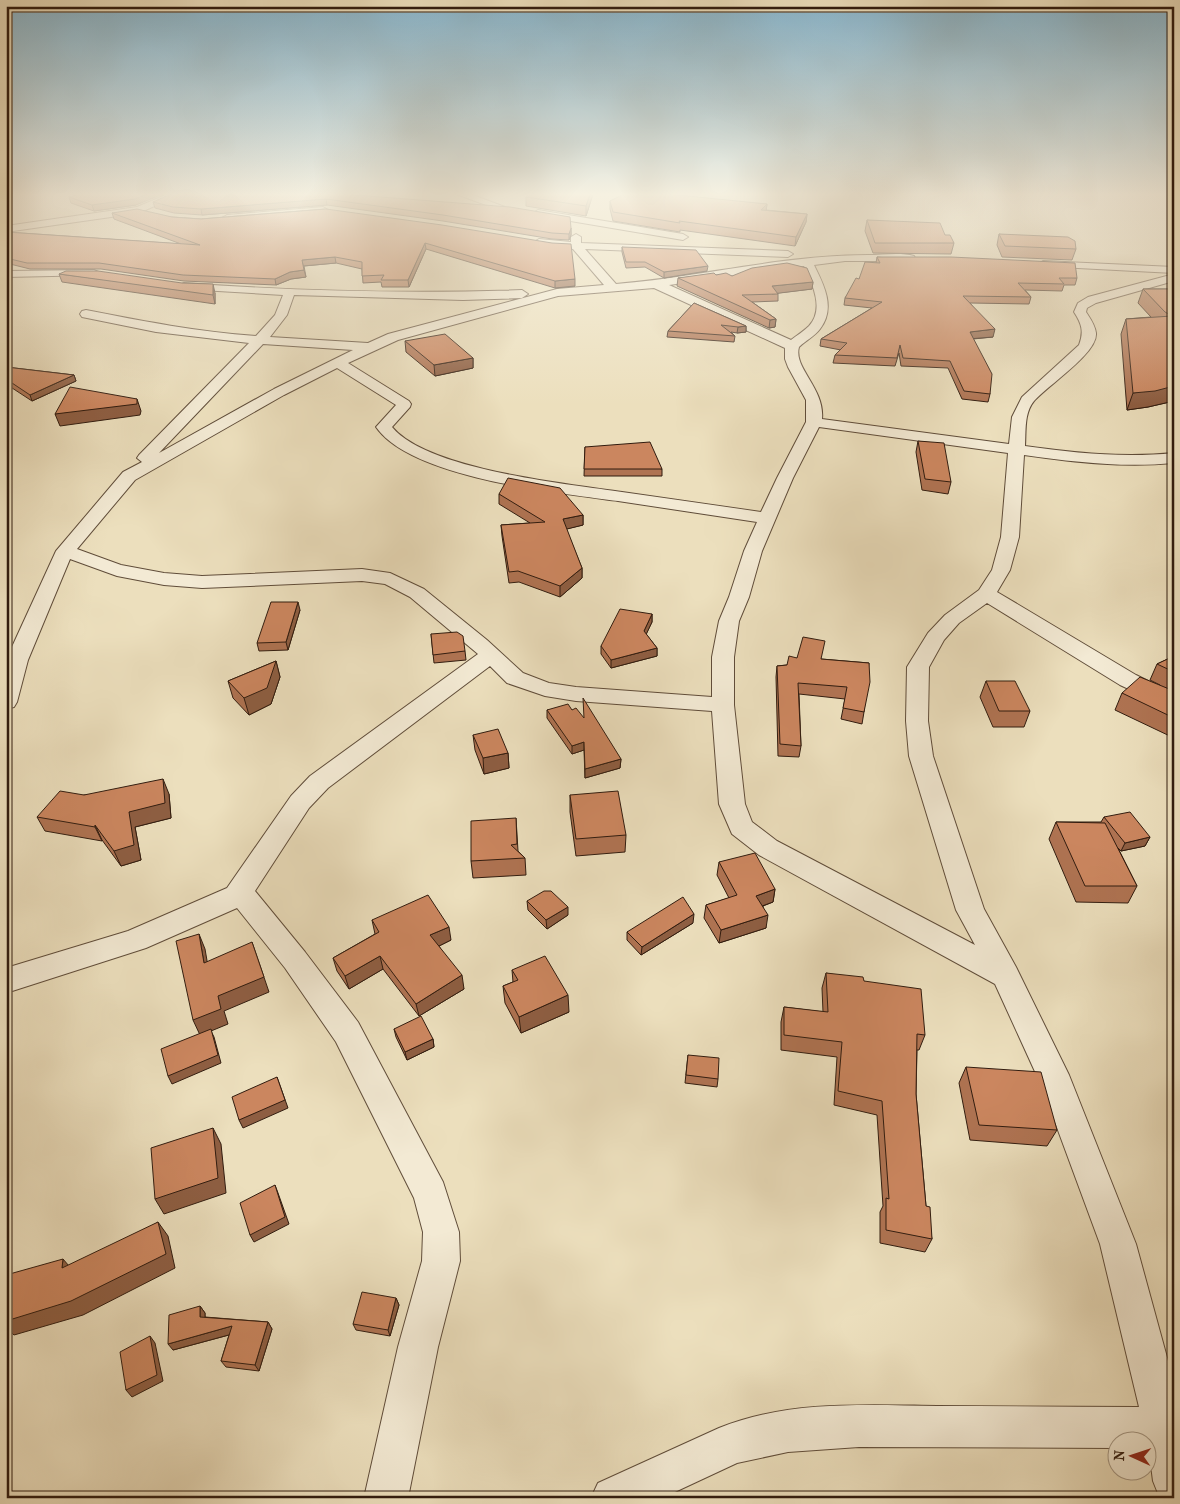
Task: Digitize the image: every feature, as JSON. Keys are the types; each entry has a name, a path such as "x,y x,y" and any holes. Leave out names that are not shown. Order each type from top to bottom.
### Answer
{"street":[{"path":"592,264 613,288"},
{"path":"175,285 206,289 463,296 556,293 656,284 790,264"},
{"path":"809,264 822,292 822,309 816,326 792,346 791,352 793,361 814,400 816,412 814,422 766,518 729,621 723,658 723,705 732,804 741,826 768,848 1006,976"},
{"path":"1051,264 1174,270"},
{"path":"6,274 78,272 110,275"},
{"path":"1174,276 1092,300 1082,306 1080,312 1086,321 1090,334 1085,347 1027,400 1019,417 1018,451 1010,537 1001,570 986,594 952,618 935,637 918,667 917,721 921,756 970,910 1006,976 1058,1086 1118,1244 1165,1428 1174,1481"},
{"path":"656,284 792,346"},
{"path":"6,702 12,662 65,551 129,476 260,341 281,315 290,291"},
{"path":"129,476 368,347 393,337 556,293"},
{"path":"463,296 476,316"},
{"path":"86,314 156,328 260,341 368,347"},
{"path":"338,362 404,404 402,409 384,428 387,434 403,444 438,459 483,474 520,482 766,518"},
{"path":"814,422 1087,459 1142,461 1174,458"},
{"path":"65,551 116,570 173,580 202,582 249,581 362,575 390,579 417,593 492,656 515,678 545,689 576,694 723,705"},
{"path":"986,594 1128,680 1174,703"},
{"path":"236,897 300,802 319,782 492,656"},
{"path":"6,981 136,940 227,899 236,897 246,899 347,1032 431,1194 441,1232 441,1261 418,1347 386,1498"},
{"path":"613,1498 734,1443 788,1430 859,1426 1165,1428"}],"building":[{"path":"107,264 303,264 304,270 290,272 275,279 183,275"},
{"path":"362,264 415,264 408,280 381,280 384,275 362,276"},
{"path":"497,264 573,264 575,279 555,281"},
{"path":"649,264 707,264 708,266 664,272"},
{"path":"792,264 807,268 813,282 772,286 778,294 742,295 776,319 770,320 678,278 714,273 716,275 726,273 732,276 752,268"},
{"path":"864,264 1075,264 1077,278 1059,278 1064,284 1018,283 1031,297 963,296 995,329 970,332 992,374 990,394 964,391 950,361 903,358 900,345 897,358 835,355 847,343 821,339 882,302 845,298 856,278 859,279"},
{"path":"66,271 98,271 182,283 213,284 213,295 59,274"},
{"path":"1143,289 1174,289 1174,386 1155,391 1133,393 1126,319 1172,316 1165,312"},
{"path":"694,303 746,326 721,325 735,336 668,331"},
{"path":"445,334 473,358 434,365 405,341"},
{"path":"6,367 74,375 30,395 6,379"},
{"path":"70,387 137,399 137,404 55,414"},
{"path":"918,441 944,443 951,482 925,479"},
{"path":"650,442 662,469 584,469 585,447"},
{"path":"508,478 560,488 583,515 563,519 582,568 560,586 518,571 509,572 501,525 545,522 499,494"},
{"path":"271,602 298,602 286,642 257,643"},
{"path":"620,609 652,614 644,631 657,648 611,660 601,646"},
{"path":"457,632 463,636 465,651 433,655 431,634"},
{"path":"803,637 825,641 821,659 869,663 870,682 864,712 843,708 847,687 798,683 801,746 780,744 777,666 787,665 789,656 797,658"},
{"path":"1174,656 1174,672 1157,664"},
{"path":"276,661 267,688 244,698 228,681"},
{"path":"1140,677 1174,691 1174,718 1122,693"},
{"path":"986,681 1015,681 1030,711 999,711"},
{"path":"583,698 621,759 585,769 584,742 572,746 547,710 568,704 572,710 576,708 584,718"},
{"path":"498,729 508,753 483,758 473,735"},
{"path":"163,779 165,803 129,812 134,845 114,851 95,825 95,827 37,817 60,791 84,795"},
{"path":"618,791 626,835 576,839 570,795"},
{"path":"1130,812 1150,837 1125,843 1104,817"},
{"path":"516,818 517,844 511,845 525,858 471,861 471,821"},
{"path":"1056,822 1105,823 1137,886 1085,886"},
{"path":"755,853 775,889 756,896 768,915 721,930 706,905 737,895 719,862"},
{"path":"544,891 551,891 568,907 546,920 527,901"},
{"path":"428,895 449,927 430,935 462,975 416,1004 380,956 345,976 333,958 379,932 372,920"},
{"path":"683,897 694,914 642,947 627,932"},
{"path":"199,934 204,963 252,942 264,977 218,996 221,1009 193,1020 176,941"},
{"path":"545,956 568,995 519,1017 503,986 518,980 512,970"},
{"path":"826,973 863,977 864,981 921,989 925,1035 917,1034 916,1094 926,1206 930,1207 932,1239 886,1230 886,1198 889,1199 882,1101 838,1091 842,1042 784,1035 784,1007 828,1012"},
{"path":"421,1016 433,1039 405,1052 394,1029"},
{"path":"211,1029 218,1055 168,1076 161,1049"},
{"path":"688,1055 719,1058 718,1079 686,1075"},
{"path":"966,1067 1041,1072 1057,1130 979,1125"},
{"path":"277,1077 285,1100 239,1120 232,1097"},
{"path":"213,1128 218,1178 155,1199 151,1148"},
{"path":"275,1185 285,1217 250,1235 240,1203"},
{"path":"158,1222 166,1254 71,1301 6,1321 6,1275 63,1259 62,1268"},
{"path":"362,1292 396,1298 388,1330 353,1324"},
{"path":"200,1306 200,1317 268,1322 255,1365 221,1361 232,1326 168,1344 169,1315"},
{"path":"150,1336 157,1375 126,1390 120,1352"},
{"path":"251,1493 251,1498 242,1498"},
{"path":"280,1493 281,1498 271,1498"}]}
